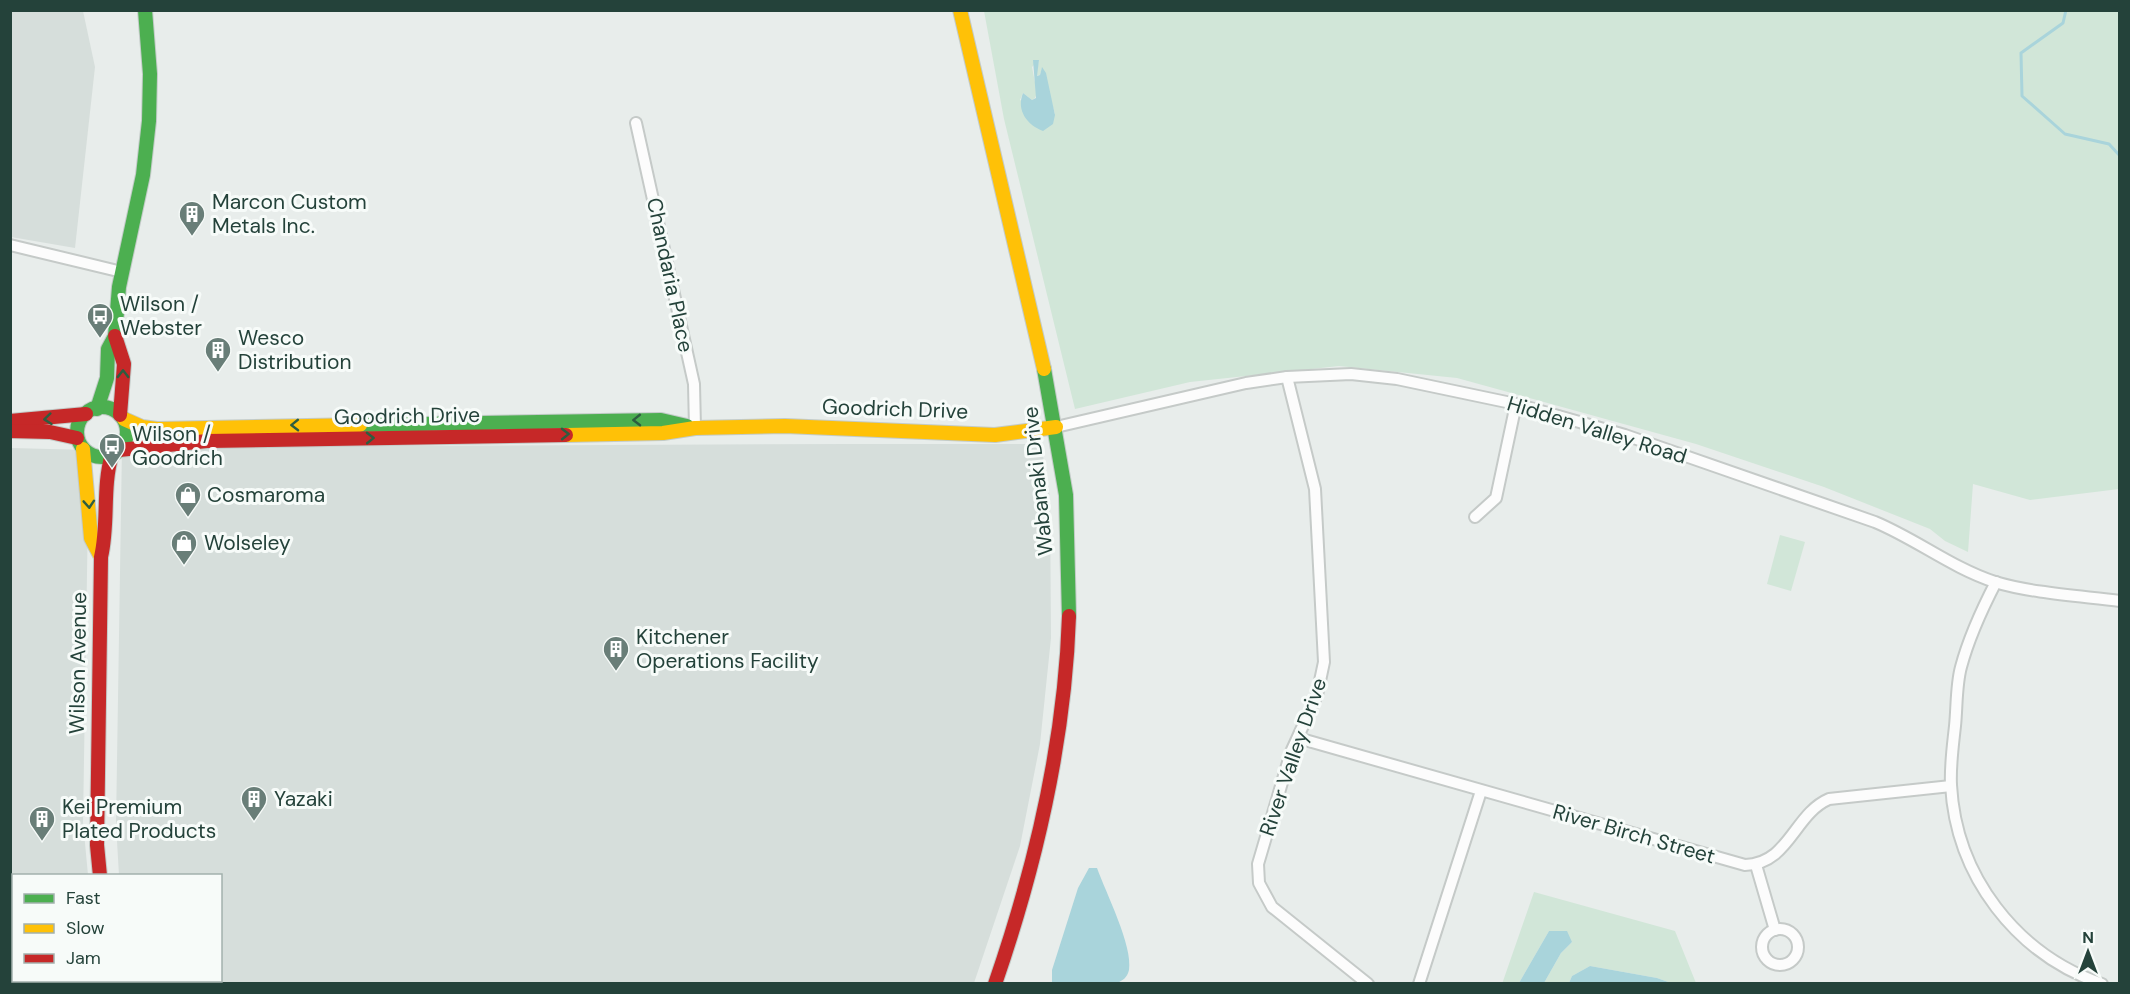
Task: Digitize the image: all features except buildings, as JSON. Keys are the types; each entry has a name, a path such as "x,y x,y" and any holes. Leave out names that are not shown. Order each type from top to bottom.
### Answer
{"street":[{"path":"101,557 91,538 77,427 91,411 107,378 108,349 114,336 122,272 143,175 149,121 150,74 145,10"},
{"name":"Wabanaki Drive","path":"960,10 996,158 1056,427 1068,524 1068,605 1062,703 1036,849 1013,932 995,984"},
{"name":"Chandaria Place","path":"636,123 694,384 695,428"},
{"path":"10,245 122,272"},
{"name":"Wilson Avenue","path":"100,874 97,833 101,557 108,536 105,472 128,436 122,417 124,379 122,348 114,336"},
{"name":"Hidden Valley Road","path":"1056,427 1212,390 1287,377 1351,374 1385,378 1516,404 1625,435 1875,522 1905,534 1943,559 1996,582 2120,601"},
{"name":"River Valley Drive","path":"1287,377 1315,489 1324,662 1317,695 1291,752 1258,864 1259,883 1272,907 1368,984"},
{"path":"1475,518 1496,498 1516,404"},
{"path":"10,421 109,408 122,417"},
{"name":"Goodrich Drive","path":"122,417 142,427 157,429 661,420 695,428"},
{"name":"Goodrich Drive","path":"116,452 207,441 663,433 695,428 830,427 995,435 1056,427"},
{"path":"10,431 50,432 80,444 97,456 116,452"},
{"path":"1996,582 1981,612 1960,668 1951,786 1962,848 1982,890 2015,932 2042,954 2074,974 2102,984"},
{"name":"River Birch Street","path":"1298,738 1736,863 1756,865"},
{"path":"1775,930 1756,865 1771,858 1785,846 1814,807 1828,799 1951,786"},
{"path":"1419,984 1481,791"}],"shaded area":[{"path":"10,11 83,11 95,67 75,248 11,237"},
{"path":"1041,444 1050,498 1051,638 1040,744 1020,846 974,983 133,983 222,982 222,874 119,874 116,824 122,447"},
{"path":"11,448 89,450 83,822 88,874 12,874 12,982 102,983 11,984"}],"green space":[{"path":"984,11 2119,11 2119,489 2030,500 1973,484 1968,552 1945,541 1930,529 1824,487 1696,444 1457,378 1339,366 1190,382 1075,409 1004,119","holes":["1039,60 1036,76 1040,75 1042,68 1055,114 1020,100 1023,93 1032,100 1035,98 1037,93 1032,67"]},
{"path":"1780,535 1805,542 1791,591 1767,584"},
{"path":"1534,892 1675,931 1696,983 1671,983 1657,978 1590,966 1572,976 1569,983 1544,983 1561,953 1572,942 1549,931 1519,983 1502,984"}],"water":[{"path":"1033,60 1039,60 1037,76 1040,75 1042,67 1046,73 1055,115 1053,124 1043,131 1028,121 1021,105 1023,93 1032,100 1036,98"},
{"path":"1089,868 1097,868 1118,919 1127,947 1129,970 1117,983 1052,983 1052,970 1078,888"},
{"path":"1549,931 1567,931 1572,942 1561,953 1544,983 1519,983"},
{"path":"1590,966 1657,978 1671,983 1569,983 1572,976"}],"waterway":[{"path":"2066,10 2063,23 2021,53 2022,96 2065,134 2109,144 2120,156"}],"traffic: fast":[{"path":"97,409 107,378 108,349 115,336 119,287 143,175 149,121 150,74 145,10"},
{"path":"1044,369 1066,495 1069,616"},
{"path":"102,407 120,414 127,432 120,450 102,457 84,450 77,432 84,414 102,407"},
{"path":"360,425 661,420 687,426"}],"traffic: slow":[{"path":"960,10 1044,369"},
{"path":"124,419 142,427 157,429 360,425"},
{"path":"566,435 663,433 695,428 785,426 995,435 1056,427"},
{"path":"83,449 91,538 101,557"}],"traffic: jam":[{"path":"115,336 124,364 120,415"},
{"path":"10,421 86,414"},
{"path":"10,431 50,432 77,438"},
{"path":"119,450 207,441 566,435"},
{"path":"100,874 97,845 101,557 105,531 107,480 112,454"},
{"path":"995,984 1023,894 1046,803 1062,710 1069,616"}],"place":[{"name":"Marcon Custom Metals Inc.","path":"192,237"},
{"name":"Wilson / Webster","path":"100,339"},
{"name":"Wesco Distribution","path":"218,373"},
{"name":"Wilson / Goodrich","path":"112,469"},
{"name":"Cosmaroma","path":"188,518"},
{"name":"Wolseley","path":"184,566"},
{"name":"Kitchener Operations Facility","path":"616,672"},
{"name":"Yazaki","path":"254,822"},
{"name":"Kei Premium Plated Products","path":"42,842"}]}
